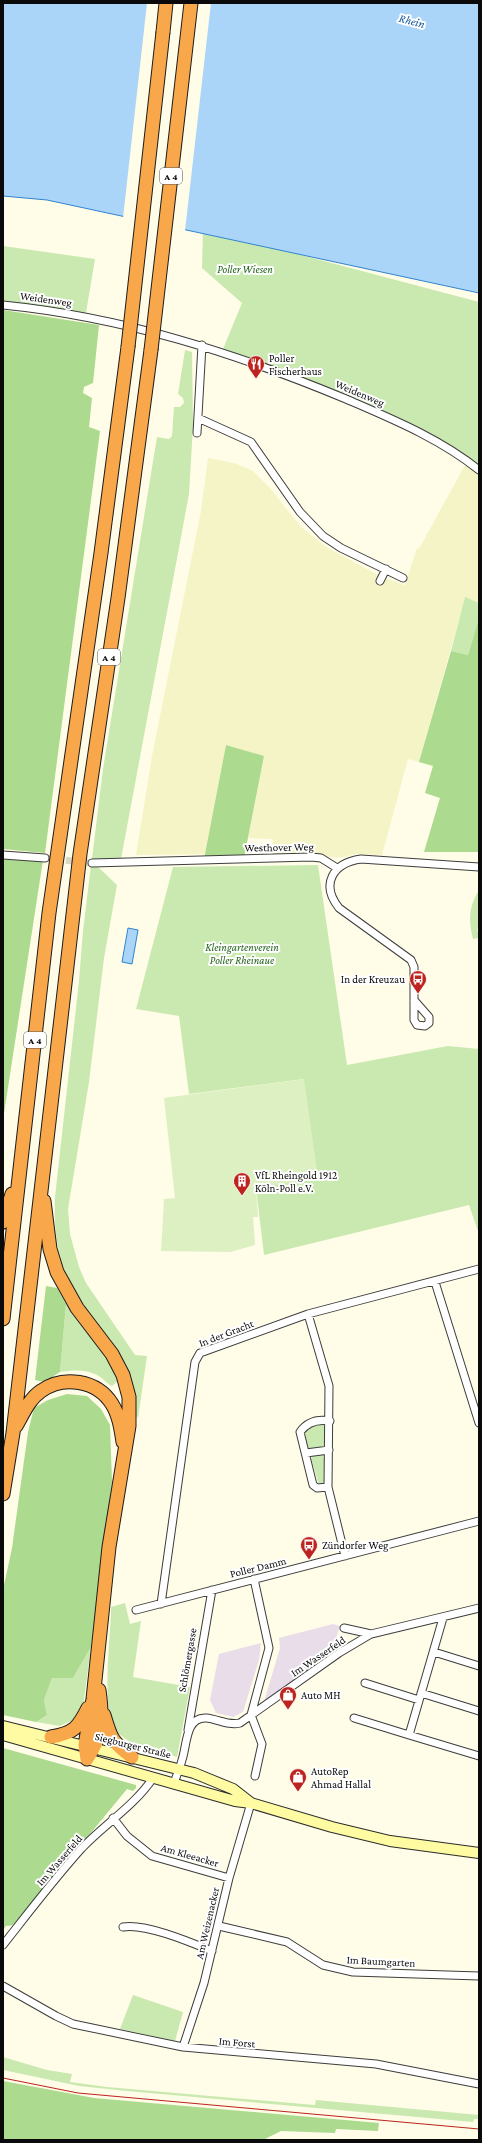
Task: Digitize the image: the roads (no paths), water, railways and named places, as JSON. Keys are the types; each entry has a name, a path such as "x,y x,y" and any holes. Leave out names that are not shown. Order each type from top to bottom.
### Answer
{"highway":[{"name":"A 4","path":"3,1319 49,913 101,553 128,347 166,3"},
{"name":"A 4","path":"3,1494 13,1433 41,1179 80,854 118,598 151,350 190,3"},
{"path":"3,1222 21,1168"},
{"path":"41,1179 50,1249 57,1272 77,1308 112,1354 123,1375 129,1398 129,1426 124,1447 109,1547 96,1674 97,1703 88,1759"},
{"path":"13,1433 28,1403 40,1391 55,1383 74,1381 90,1385 102,1393 112,1404 118,1418 124,1447"},
{"path":"51,1737 70,1733 76,1729 97,1703"},
{"path":"97,1703 110,1736 117,1745 132,1757"}],"main road":[{"name":"Siegburger Straße","path":"3,1726 90,1746 194,1773 233,1789 251,1803"},
{"name":"Siegburger Straße","path":"3,1735 235,1801 251,1803 332,1827 390,1841 479,1853"}],"street":[{"name":"Weidenweg","path":"3,305 70,313 202,345 302,381 393,419 451,449 479,470"},
{"path":"197,433 202,345"},
{"path":"198,418 251,442 309,522 323,536 341,548 403,578"},
{"path":"380,581 386,569"},
{"path":"3,854 45,858"},
{"name":"Westhover Weg","path":"92,863 311,857 321,858 337,868"},
{"path":"414,1000 414,967 411,960 339,908 334,902 330,890 330,883 337,868 348,861 361,859 479,868"},
{"name":"In der Gracht","path":"161,1604 196,1358 207,1350 308,1314 435,1282 479,1269"},
{"path":"435,1282 479,1422"},
{"path":"308,1314 329,1386 330,1421 328,1487 345,1556"},
{"path":"328,1487 317,1488 313,1484 300,1432 306,1424 323,1420 330,1421"},
{"path":"306,1453 329,1450"},
{"name":"Poller Damm","path":"136,1610 479,1521"},
{"path":"254,1579 267,1632 269,1648 251,1715 262,1744 255,1776"},
{"name":"Schlömergasse","path":"187,1734 212,1590"},
{"name":"Im Wasserfeld","path":"174,1784 187,1734 194,1722 200,1719 209,1719 235,1724 251,1715 339,1653 371,1634 418,1622 444,1618 479,1608"},
{"path":"409,1735 444,1618"},
{"path":"344,1628 371,1634"},
{"path":"434,1652 479,1666"},
{"path":"365,1683 479,1711"},
{"path":"354,1718 479,1756"},
{"name":"Im Wasserfeld","path":"3,1945 82,1848 113,1818 138,1799 153,1778"},
{"name":"Am Weizenacker","path":"183,2047 212,1951 229,1878 251,1803"},
{"name":"Am Kleeacker","path":"113,1818 127,1836 152,1856 229,1878"},
{"path":"123,1927 135,1926 176,1937 212,1951"},
{"name":"Im Baumgarten","path":"218,1926 287,1942 323,1966 353,1972 479,1976"},
{"name":"Im Forst","path":"3,1986 73,2024 183,2047 376,2064 479,2084"}],"water":[{"name":"Rhein","path":"3,3 479,3 479,293 47,200 3,196"},
{"path":"128,928 138,930 132,964 122,962"}],"tunnel":[{"path":"45,858 92,863"}],"tram line":[{"path":"3,2078 78,2093 479,2129"}],"place":[{"name":"Poller Fischerhaus","path":"256,379"},
{"name":"In der Kreuzau","path":"418,994"},
{"name":"VfL Rheingold 1912 Köln-Poll e.V.","path":"242,1196"},
{"name":"Zündorfer Weg","path":"309,1560"},
{"name":"Auto MH","path":"288,1710"},
{"name":"AutoRep Ahmad Hallal","path":"298,1792"}],"park label":[{"name":"Poller Wiesen","path":"245,269"},
{"name":"Kleingartenverein Poller Rheinaue","path":"242,953"}]}
